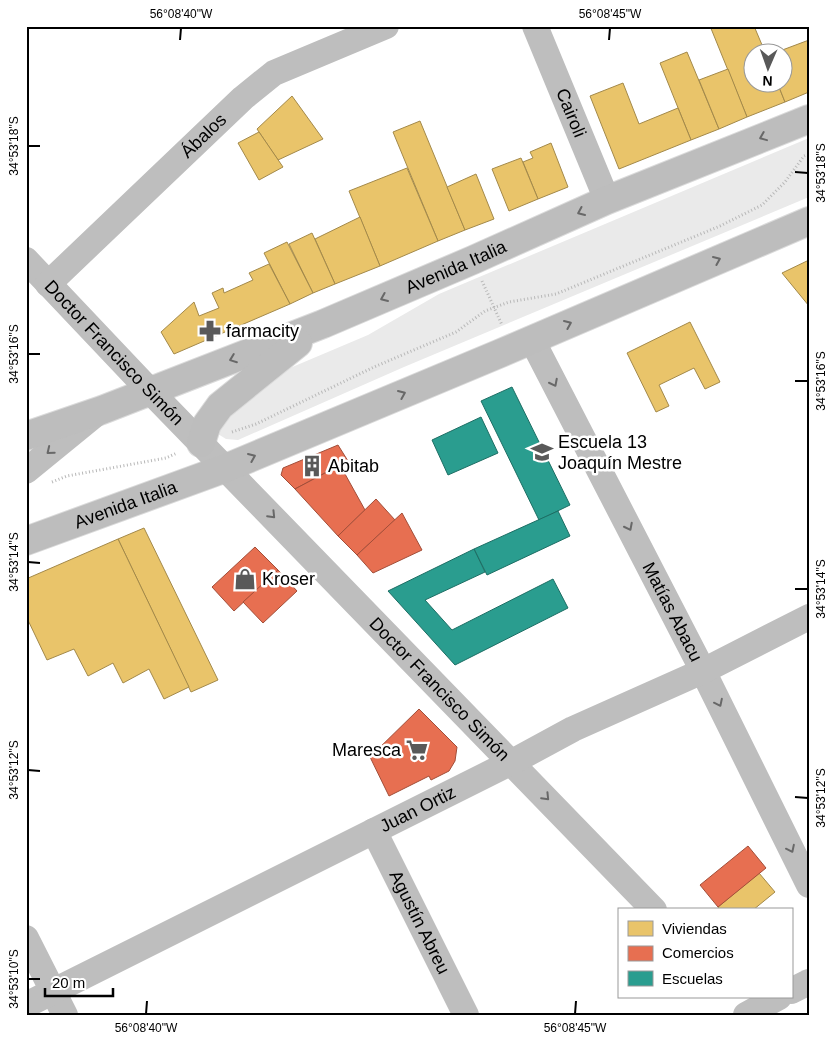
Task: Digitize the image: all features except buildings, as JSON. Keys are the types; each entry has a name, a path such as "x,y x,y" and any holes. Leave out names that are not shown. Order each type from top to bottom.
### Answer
{"main road":[{"name":"Avenida Italia","path":"26,436 102,410 323,324 607,200 809,119"},
{"name":"Avenida Italia","path":"26,542 226,468 532,340 809,221"},
{"path":"201,443 207,424 220,406 323,324"}],"street":[{"name":"Ábalos","path":"48,284 243,98 274,73 386,26"},
{"name":"Cairoli","path":"534,26 607,200"},
{"name":"Doctor Francisco Simón","path":"26,260 201,443"},
{"name":"Matías Abacu","path":"532,340 703,670 809,886"},
{"name":"Avenida Italia","path":"26,471 102,410"},
{"path":"201,443 226,468"},
{"name":"Doctor Francisco Simón","path":"226,468 652,908"},
{"name":"Juan Ortiz","path":"26,1004 512,762 573,729 703,670 809,617"},
{"name":"Agustín Abreu","path":"374,831 466,1015"},
{"path":"26,938 65,1015"},
{"path":"792,990 809,982"}],"path":[{"path":"49,484 67,476 166,458 201,443 256,424 374,367 456,332 485,311 509,302 556,294 720,226 762,206 785,182 804,156 809,154"},
{"path":"473,260 503,328 532,340"}],"shaded area":[{"path":"809,138 809,197 404,367 238,440 226,439 218,434 217,429 264,379 368,335 439,294"}],"place":[{"name":"farmacity","path":"210,331"},
{"name":"Escuela 13 Joaquín Mestre","path":"542,452"},
{"name":"Abitab","path":"312,466"},
{"name":"Kroser","path":"245,579"},
{"name":"Maresca","path":"417,750"}]}
